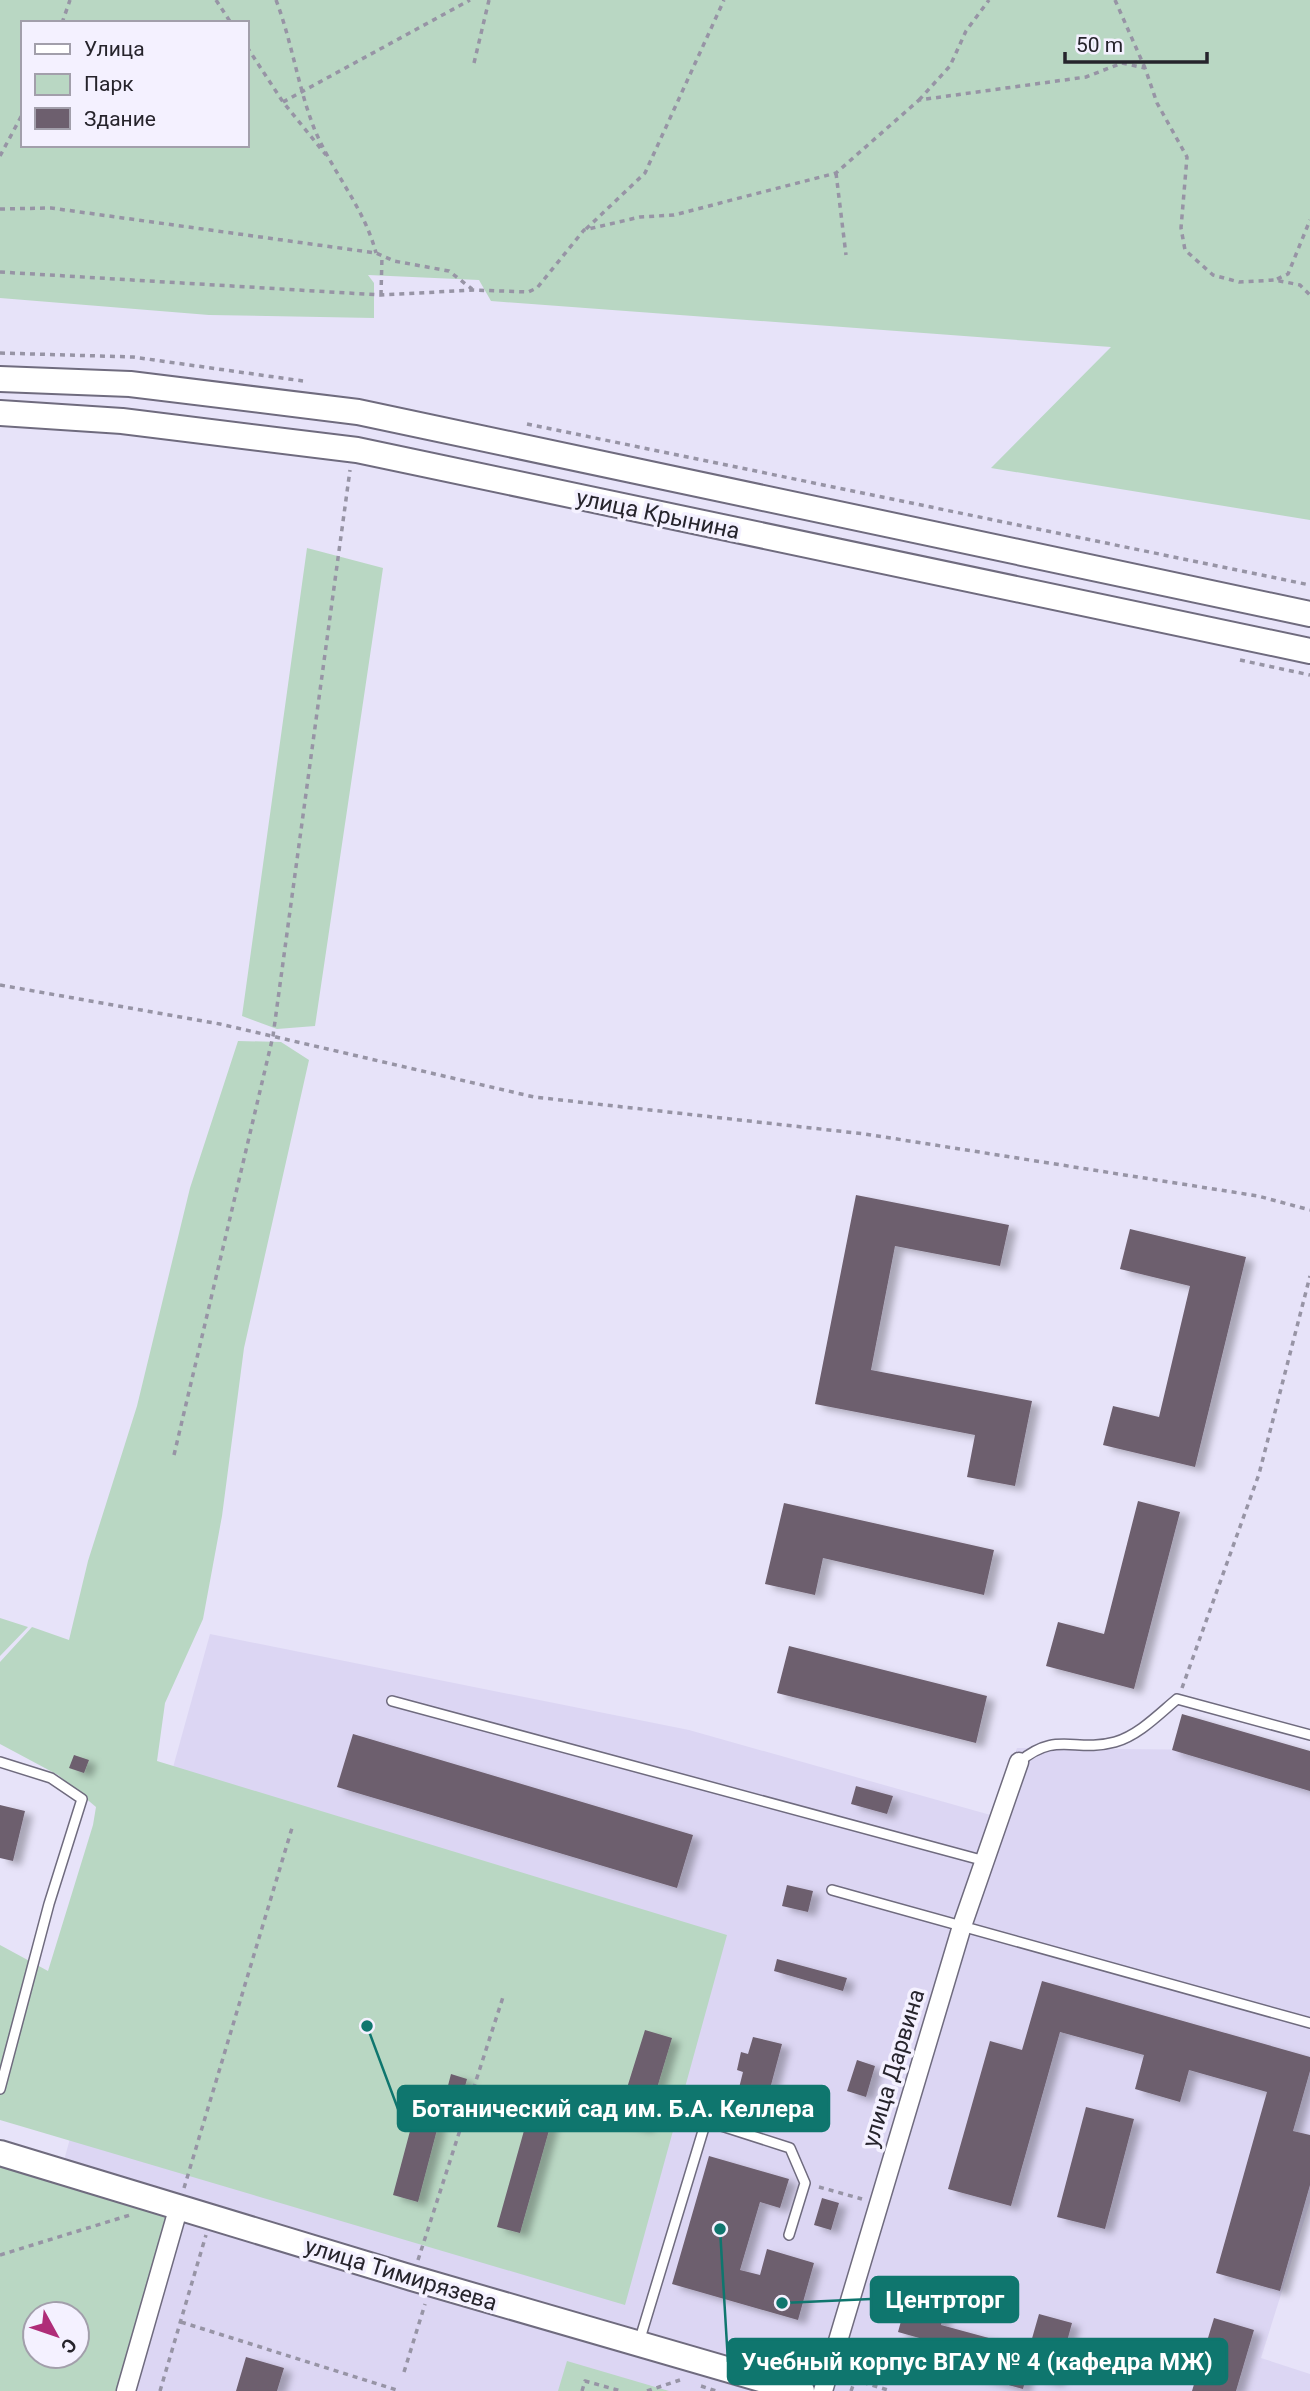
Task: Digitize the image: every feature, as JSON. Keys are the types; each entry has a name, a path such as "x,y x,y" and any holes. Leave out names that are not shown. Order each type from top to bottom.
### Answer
{"main road":[{"name":"улица Крынина","path":"0,379 130,384 358,412 1310,614"},
{"name":"улица Крынина","path":"0,413 122,421 357,450 1310,652"},
{"name":"улица Тимирязева","path":"0,2153 174,2205 420,2287 639,2344 802,2391"}],"street":[{"name":"улица Дарвина","path":"823,2391 877,2203 962,1926 1019,1762"},
{"path":"126,2391 174,2205"}],"lane":[{"path":"1019,1762 1036,1748 1050,1743 1098,1745 1118,1741 1144,1727 1177,1699 1310,1735"},
{"path":"392,1701 985,1861"},
{"path":"0,1762 51,1778 82,1799 49,1905 0,2089"},
{"path":"832,1889 1310,2023"},
{"path":"639,2344 706,2121 790,2148 805,2183 789,2235"}],"path":[{"path":"63,21 70,0"},
{"path":"216,0 230,21"},
{"path":"276,0 290,37 314,129 366,220 376,253"},
{"path":"283,102 470,0"},
{"path":"474,63 489,0"},
{"path":"0,272 381,295 474,290 528,292 537,288 584,230 645,173 724,0"},
{"path":"584,230 640,217 674,215 836,173 919,100 950,66 965,31 989,0"},
{"path":"1115,0 1145,68 1157,103 1187,157 1181,228 1185,250 1213,275 1239,282 1275,280 1300,285 1310,295"},
{"path":"248,49 283,102 332,162"},
{"path":"919,100 1086,76 1122,63 1145,68"},
{"path":"0,156 21,117"},
{"path":"836,173 846,255"},
{"path":"0,209 51,208 376,253 449,271 474,290"},
{"path":"1275,280 1288,274 1310,220"},
{"path":"381,295 382,256"},
{"path":"174,1455 273,1036 351,468 340,466"},
{"path":"1229,658 1310,676"},
{"path":"0,985 273,1036 534,1097 865,1134 1258,1196 1310,1210"},
{"path":"1177,1699 1259,1474 1310,1276"},
{"path":"0,2255 174,2205 292,1828"},
{"path":"404,2372 420,2287 504,1994"},
{"path":"805,2183 877,2203"},
{"path":"160,2391 208,2226"},
{"path":"181,2322 400,2391"},
{"path":"647,2391 678,2379 716,2391"},
{"path":"851,2391 855,2380 891,2391"},
{"path":"582,2391 585,2381 621,2391"}],"shaded area":[{"path":"210,1634 689,1730 994,1816 1017,1748 1310,1751 1310,2202 1261,2358 1310,2374 1310,2391 0,2391 21,2315 21,2370 91,2370 91,2300 25,2300"}],"green space":[{"path":"0,0 1310,0 1310,520 991,468 1111,347 491,301 479,280 368,275 374,283 374,318 209,315 0,298"},
{"path":"307,548 383,568 315,1026 277,1029 242,1016"},
{"path":"238,1041 281,1042 309,1060 244,1348 222,1516 203,1619 165,1703 157,1761 727,1935 625,2305 0,2120 0,1945 48,1971 93,1825 96,1807 58,1775 0,1744 0,1662 32,1627 69,1640 88,1561 137,1406 190,1188"},
{"path":"0,1618 28,1627 0,1656"},
{"path":"0,2158 171,2211 118,2391 0,2391"},
{"path":"567,2361 669,2391 558,2391"}],"building":[{"path":"856,1195 1009,1225 1000,1266 895,1246 871,1370 1032,1401 1015,1486 967,1477 975,1435 815,1404"},
{"path":"1130,1229 1246,1257 1195,1467 1103,1445 1113,1406 1159,1417 1190,1286 1120,1269"},
{"path":"1138,1501 1180,1512 1134,1689 1046,1666 1058,1622 1104,1634"},
{"path":"784,1503 994,1550 984,1595 823,1558 815,1595 765,1584"},
{"path":"789,1646 987,1696 976,1743 777,1693"},
{"path":"1182,1714 1310,1751 1310,1791 1172,1750"},
{"path":"353,1734 693,1835 677,1888 337,1787"},
{"path":"74,1755 89,1760 84,1773 69,1768"},
{"path":"856,1786 893,1796 887,1814 851,1804"},
{"path":"0,1805 25,1811 13,1861 0,1858"},
{"path":"787,1885 813,1891 808,1912 782,1906"},
{"path":"777,1959 847,1978 843,1991 774,1971"},
{"path":"1042,1981 1310,2057 1310,2071 1293,2131 1310,2135 1310,2185 1280,2291 1216,2273 1267,2092 1189,2070 1180,2102 1135,2089 1144,2055 1060,2032 1011,2206 948,2189 990,2041 1022,2050"},
{"path":"645,2030 672,2038 645,2128 617,2120"},
{"path":"753,2037 782,2044 767,2100 738,2092 743,2072 737,2070 741,2052 748,2054"},
{"path":"857,2060 875,2066 866,2097 847,2091"},
{"path":"451,2074 467,2079 460,2105 444,2101"},
{"path":"532,2102 555,2109 520,2233 497,2227"},
{"path":"1086,2107 1134,2119 1105,2229 1057,2217"},
{"path":"414,2116 439,2122 418,2202 393,2195"},
{"path":"709,2156 789,2179 780,2208 760,2202 740,2270 760,2275 767,2249 814,2263 798,2320 672,2284"},
{"path":"822,2198 839,2203 831,2230 814,2225"},
{"path":"913,2278 951,2288 941,2325 1029,2349 1039,2314 1072,2323 1056,2382 1027,2374 1023,2389 924,2362 930,2341 898,2332"},
{"path":"1214,2318 1254,2330 1236,2391 1192,2391"},
{"path":"246,2357 284,2368 277,2391 236,2391"}],"place":[{"name":"Ботанический сад им. Б.А. Келлера","path":"367,2026"},
{"name":"Учебный корпус ВГАУ № 4 (кафедра МЖ)","path":"720,2229"},
{"name":"Центрторг","path":"782,2303"}]}
